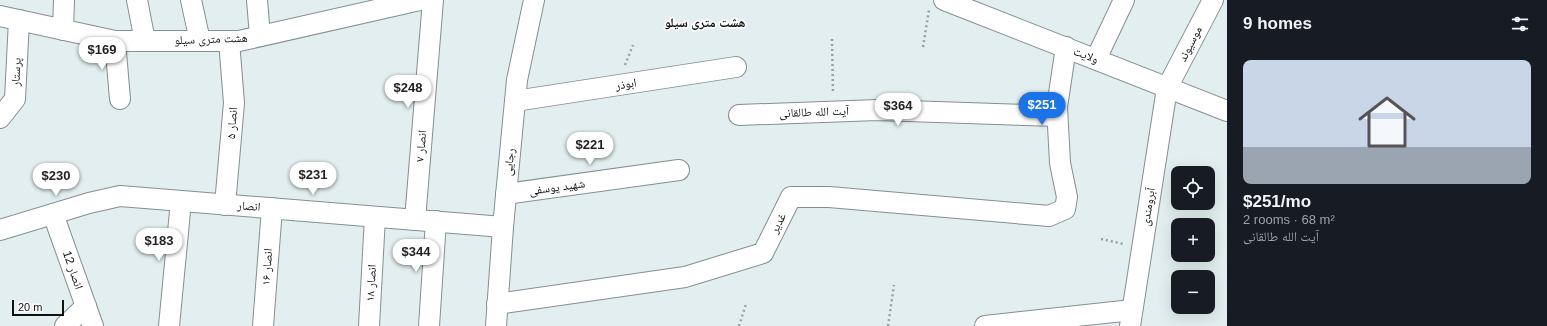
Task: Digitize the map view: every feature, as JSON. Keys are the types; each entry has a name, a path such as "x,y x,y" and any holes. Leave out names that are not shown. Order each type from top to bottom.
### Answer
{"street":[{"path":"63,30 64,0"},
{"path":"137,0 145,42"},
{"path":"191,0 200,41"},
{"path":"257,0 260,36"},
{"name":"هشت متری سیلو","path":"10,18 115,42 239,41 382,4 420,0"},
{"name":"انصار ۷","path":"415,220 433,0"},
{"name":"رجایی","path":"496,326 503,227 517,80 534,0"},
{"path":"1096,59 1124,0"},
{"name":"موسیوند","path":"1167,88 1213,0"},
{"name":"ولایت","path":"937,4 989,8 1066,47 1227,111"},
{"name":"پرستار","path":"0,118 15,99 10,18"},
{"name":"انصار ۵","path":"226,205 234,103 229,41"},
{"path":"115,42 120,98"},
{"path":"1058,116 1057,107 1066,47"},
{"name":"ابوذر","path":"515,101 736,67"},
{"name":"آبرومندی","path":"1131,318 1167,88"},
{"name":"آیت الله طالقانی","path":"739,114 878,110 1058,116"},
{"name":"غدیر","path":"498,304 685,277 763,253 791,197 829,197 1049,216 1065,209 1068,197 1060,163 1058,116"},
{"name":"شهید یوسفی","path":"506,194 679,170"},
{"name":"انصار","path":"0,230 120,196 503,227"},
{"path":"169,326 180,201"},
{"name":"انصار ۱۶","path":"262,326 272,208"},
{"name":"انصار 12","path":"53,214 93,326"},
{"name":"انصار ۱۸","path":"369,326 375,217"},
{"path":"429,326 436,222"},
{"path":"65,326 86,306"},
{"path":"985,326 1131,318"}],"path":[{"path":"923,47 937,4"},
{"path":"832,39 833,111"},
{"path":"1101,239 1142,248"},
{"path":"888,326 894,285"},
{"path":"739,326 746,304"}],"district":[{"name":"هشت متری سیلو","path":"705,22"}]}
